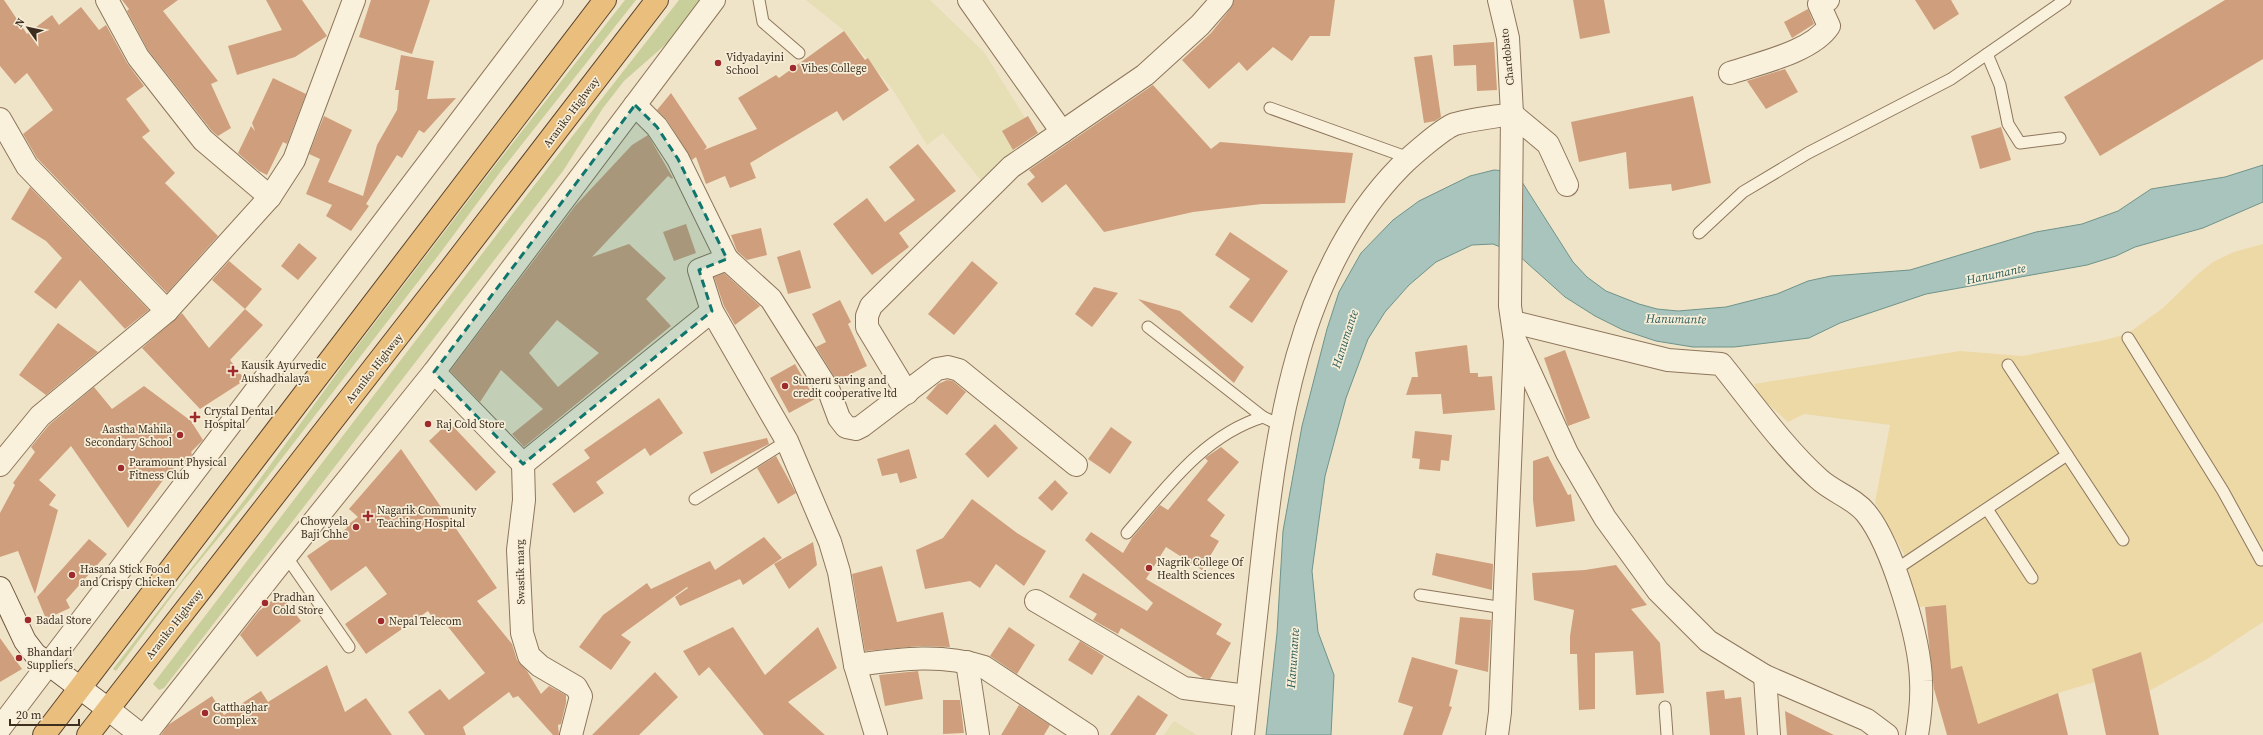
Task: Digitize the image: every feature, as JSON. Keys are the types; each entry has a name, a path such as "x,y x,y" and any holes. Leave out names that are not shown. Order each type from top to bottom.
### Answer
{"highway":[{"path":"44,735 79,687 605,0"},
{"name":"Araniko Highway","path":"88,735 455,263 657,0"}],"street":[{"path":"107,0 138,57 203,140 270,197"},
{"path":"0,465 40,416 167,311 270,197 294,160 354,0"},
{"path":"0,728 310,320 363,246 552,0"},
{"path":"145,735 434,372 714,0"},
{"path":"968,0 1062,132"},
{"path":"907,393 867,327 867,316 871,306 1011,168 1144,75 1200,26 1222,0"},
{"name":"Chardobato","path":"1499,0 1508,38 1512,122 1510,306 1514,332"},
{"path":"1730,73 1796,50 1823,35 1829,26 1819,4 1828,0"},
{"path":"635,105 657,127 678,159 727,259 771,299 829,391 839,418 846,427 856,429 862,426 937,369 948,367 959,370 1076,465"},
{"path":"0,119 27,166 167,311"},
{"path":"1243,735 1267,514 1272,421 1320,293 1343,243 1363,209 1409,158 1453,125 1512,122 1548,144 1566,185"},
{"path":"727,259 699,270 712,311 787,441 830,542 839,572 855,665 876,735"},
{"path":"434,372 523,464 712,311"},
{"path":"1514,332 1668,360 1721,364 1800,459 1820,480 1866,512 1884,543 1895,570 1915,638 1921,680 1921,708 1917,735"},
{"path":"1497,735 1500,712 1514,332"},
{"path":"1514,332 1567,453 1605,518 1658,591 1708,641 1765,676 1867,720 1887,735"},
{"name":"Swastik marg","path":"523,464 524,500 518,550 522,633 529,656 540,666 576,688 581,696 571,735"},
{"path":"0,588 26,641 35,654 108,708 141,735"},
{"path":"1036,601 1184,688 1247,696"},
{"path":"855,665 917,657 967,662 984,667 1087,735"},
{"path":"967,662 978,735"},
{"path":"1765,676 1769,735"}],"lane":[{"path":"758,0 763,22 799,52"},
{"path":"1699,233 1743,192 1808,153 1951,79 2065,0"},
{"path":"1987,54 2000,85 2008,124 2020,143 2060,138"},
{"path":"1270,108 1409,158"},
{"path":"1148,327 1272,421"},
{"path":"2128,338 2223,491 2261,560"},
{"path":"2008,365 2123,540"},
{"path":"1127,532 1181,470 1206,447 1246,422 1272,421"},
{"path":"696,499 787,441"},
{"path":"1895,570 2067,455"},
{"path":"1987,509 2032,578"},
{"path":"286,556 349,647"},
{"path":"1420,595 1504,608"},
{"path":"1665,707 1667,735"}],"highlighted area":[{"path":"635,105 657,127 678,159 727,259 699,270 712,311 523,464 434,372"}],"shaded area":[{"path":"806,0 930,0 984,52 1025,118 1013,149 1014,152 983,183 943,133 927,145 893,90 842,29"},
{"path":"1174,721 1197,735 1164,735"}],"green space":[{"path":"625,0 636,0 504,167 441,252 252,497 183,581 116,671 113,669 249,494 351,354 497,163"},
{"path":"679,0 704,0 681,31 624,81 603,108 563,171 164,688 159,690 153,684 553,161"}],"sand":[{"path":"2263,244 2263,622 2207,659 2149,691 2141,652 2092,669 2095,682 2058,693 2005,714 1981,735 1962,667 1930,675 1928,647 1949,645 1946,605 1918,607 1904,554 1875,502 1890,425 1804,414 1788,422 1759,396 1754,384 1960,351 2022,356 2105,340 2127,334 2163,308 2198,274 2213,262 2234,252"}],"water":[{"name":"Hanumante","path":"2263,165 2263,202 2203,228 2135,247 2116,256 2087,265 1926,294 1840,323 1809,338 1734,347 1693,347 1656,341 1623,330 1595,316 1565,297 1517,254 1493,244 1472,245 1436,262 1409,285 1385,312 1368,339 1346,398 1325,476 1312,571 1318,632 1334,675 1331,735 1266,735 1277,633 1283,531 1302,426 1327,329 1339,292 1361,253 1393,220 1419,201 1470,176 1494,170 1506,171 1522,182 1573,262 1587,277 1606,291 1639,304 1657,309 1678,311 1726,307 1777,294 1808,281 1831,276 1910,270 2036,232 2082,224 2118,211 2151,189 2225,177"}],"building":[{"path":"0,0 4,0 27,34 52,15 59,25 81,7 99,30 106,25 127,63 144,86 126,99 150,131 142,137 175,173 165,183 218,236 167,293 37,158 23,134 53,110 27,73 15,84 0,66"},
{"path":"122,0 178,0 163,11 218,81 211,84 231,128 218,136 212,131 148,50 127,11 129,9"},
{"path":"266,0 302,0 327,36 295,57 237,75 228,46 282,30"},
{"path":"371,0 430,0 412,54 359,37"},
{"path":"1234,0 1335,0 1330,36 1310,36 1292,61 1273,47 1247,71 1239,62 1209,89 1182,60 1211,33 1231,8"},
{"path":"1573,0 1604,0 1610,33 1580,39"},
{"path":"1915,0 1951,0 1959,14 1934,30"},
{"path":"2225,0 2263,0 2263,59 2100,156 2064,97"},
{"path":"1808,9 1814,24 1792,38 1784,22"},
{"path":"844,31 865,60 868,58 889,90 843,121 837,111 750,163 756,178 730,188 725,176 706,184 696,157 692,160 667,120 657,110 671,93 707,147 704,150 757,129 738,98 776,75 779,78"},
{"path":"1494,42 1497,90 1477,91 1476,65 1454,66 1453,45"},
{"path":"401,55 434,61 427,99 456,98 424,133 419,130 402,158 397,155 366,204 369,206 351,231 326,216 332,205 306,194 320,159 309,154 324,116 352,130 328,182 363,196 377,145 397,110 399,90 395,90"},
{"path":"1432,55 1441,117 1435,121 1424,123 1414,57"},
{"path":"1785,69 1798,92 1766,109 1747,81"},
{"path":"273,78 306,94 287,144 283,142 267,175 259,171 238,153 251,126 255,131 252,123"},
{"path":"1153,85 1211,149 1220,142 1353,153 1345,203 1262,204 1193,212 1104,232 1066,184 1042,203 1027,184 1035,177 1029,170"},
{"path":"1693,96 1711,183 1672,191 1671,184 1629,189 1626,152 1579,162 1571,122"},
{"path":"1028,116 1038,133 1013,150 1002,131"},
{"path":"2001,127 2011,160 1980,169 1971,136"},
{"path":"648,135 673,178 672,179 668,176 592,257 629,244 666,278 646,299 671,326 524,447 512,434 543,409 501,370 480,402 450,371 575,206 632,145","holes":["557,320 599,353 558,387 529,353"]},
{"path":"918,144 956,191 899,233 909,247 872,275 833,224 867,198 885,222 915,200 889,167"},
{"path":"30,187 149,310 125,329 80,280 56,309 34,292 62,258 46,241 11,219"},
{"path":"686,224 696,253 674,261 663,232"},
{"path":"761,228 767,255 747,260 737,251 731,235"},
{"path":"1230,232 1288,271 1252,323 1229,307 1250,279 1215,255"},
{"path":"299,243 317,258 298,280 281,266"},
{"path":"800,250 811,288 788,294 777,257"},
{"path":"229,261 262,289 245,309 212,280"},
{"path":"972,261 998,283 954,335 928,314"},
{"path":"724,273 760,306 735,325 724,306 714,277"},
{"path":"1094,287 1118,293 1092,327 1075,314"},
{"path":"1138,299 1180,311 1244,367 1234,383"},
{"path":"840,300 851,322 848,324 867,366 837,381 816,347 826,342 812,314"},
{"path":"245,309 263,325 230,360 245,380 200,409 142,348 182,313 209,348"},
{"path":"58,323 98,352 46,395 19,375"},
{"path":"1467,345 1470,373 1478,373 1478,377 1492,376 1495,410 1443,414 1441,394 1406,395 1412,377 1418,377 1415,352"},
{"path":"1565,350 1590,418 1568,426 1544,358"},
{"path":"795,364 815,399 789,413 770,378"},
{"path":"947,380 953,381 966,392 947,415 926,398 938,384"},
{"path":"144,386 191,421 203,440 191,452 192,454 188,460 169,472 128,528 71,446 39,480 56,495 49,505 58,510 35,594 18,551 0,557 0,513 15,485 13,483 35,452 31,447 49,425 94,387 112,409"},
{"path":"659,398 683,433 650,456 645,448 596,482 604,493 574,513 552,484 590,458 584,450"},
{"path":"449,422 496,472 476,491 429,441"},
{"path":"995,424 1018,448 988,478 965,454"},
{"path":"1111,427 1132,442 1110,474 1088,459"},
{"path":"1415,431 1452,435 1449,461 1441,460 1440,471 1419,469 1420,459 1412,458"},
{"path":"767,438 769,444 711,474 703,452"},
{"path":"1221,447 1239,462 1207,500 1225,515 1210,536 1219,541 1202,570 1166,547 1146,579 1222,624 1216,634 1231,643 1210,679 1203,678 1121,628 1118,634 1093,620 1097,614 1069,597 1083,573 1147,611 1153,603 1085,540 1091,532 1123,553 1132,538 1160,505 1168,510 1208,461 1205,458"},
{"path":"401,449 497,588 477,601 512,644 517,660 527,671 541,694 549,686 566,695 566,703 561,724 558,725 559,735 553,735 518,696 513,698 509,692 463,727 466,735 425,735 408,712 440,689 449,700 485,673 445,623 439,627 428,611 366,654 345,624 387,594 366,566 331,591 307,556 347,528 346,526 358,517 349,509"},
{"path":"909,449 917,478 900,483 897,473 882,476 877,459"},
{"path":"776,456 796,493 778,504 757,468"},
{"path":"1548,456 1568,495 1571,494 1575,521 1536,527 1533,500 1533,461"},
{"path":"1055,480 1068,493 1052,511 1038,498"},
{"path":"972,499 1017,533 1046,551 1024,586 996,564 980,588 970,581 925,589 916,550 943,538"},
{"path":"764,537 782,558 743,585 740,579 680,606 675,597 688,588 687,587 621,635 631,642 611,670 579,647 603,615 647,583 651,589 710,561 715,570"},
{"path":"89,539 107,554 66,600 70,608 46,619 37,597"},
{"path":"813,542 817,565 789,589 774,564"},
{"path":"1436,553 1493,564 1492,590 1432,575"},
{"path":"1616,565 1647,605 1631,609 1660,643 1664,693 1636,695 1633,651 1595,653 1595,709 1579,710 1577,654 1570,654 1570,636 1574,610 1534,600 1532,573 1585,570"},
{"path":"882,566 897,622 943,612 950,647 920,646 865,651 852,574"},
{"path":"280,594 301,621 257,657 240,635 259,611"},
{"path":"1946,605 1951,669 1962,666 1978,724 2058,693 2068,735 1947,735 1934,689 1925,607"},
{"path":"1460,617 1491,620 1488,672 1455,664"},
{"path":"733,627 765,675 818,627 837,668 788,702 825,735 764,735 709,667 699,676 683,651"},
{"path":"1009,627 1035,645 1017,674 990,656"},
{"path":"0,638 22,669 0,682"},
{"path":"1080,641 1104,656 1092,675 1068,660"},
{"path":"2141,652 2159,735 2106,735 2092,669"},
{"path":"1412,657 1458,670 1449,706 1452,707 1442,735 1403,735 1413,707 1398,702"},
{"path":"327,665 345,712 366,698 392,735 161,735 168,725 212,696 224,715 261,691 268,702"},
{"path":"918,671 923,699 885,706 879,675"},
{"path":"655,672 678,697 639,735 592,735"},
{"path":"1724,690 1725,699 1741,697 1745,735 1710,735 1706,692"},
{"path":"1138,695 1168,715 1155,735 1110,735"},
{"path":"943,700 960,700 964,733 943,734"},
{"path":"1019,705 1050,725 1044,735 1001,735"},
{"path":"1785,711 1834,735 1787,735"}],"place":[{"name":"Vidyadayini School","path":"718,63"},
{"name":"Vibes College","path":"793,68"},
{"name":"Kausik Ayurvedic Aushadhalaya","path":"233,371"},
{"name":"Sumeru saving and credit cooperative ltd","path":"785,386"},
{"name":"Crystal Dental Hospital","path":"195,417"},
{"name":"Raj Cold Store","path":"428,424"},
{"name":"Aastha Mahila Secondary School","path":"180,435"},
{"name":"Paramount Physical Fitness Club","path":"121,468"},
{"name":"Nagarik Community Teaching Hospital","path":"368,516"},
{"name":"Chowyela Baji Chhe","path":"356,527"},
{"name":"Nagrik College Of Health Sciences","path":"1149,568"},
{"name":"Hasana Stick Food and Crispy Chicken","path":"72,575"},
{"name":"Pradhan Cold Store","path":"265,603"},
{"name":"Badal Store","path":"28,620"},
{"name":"Nepal Telecom","path":"381,621"},
{"name":"Bhandari Suppliers","path":"19,658"},
{"name":"Gatthaghar Complex","path":"205,713"}]}
